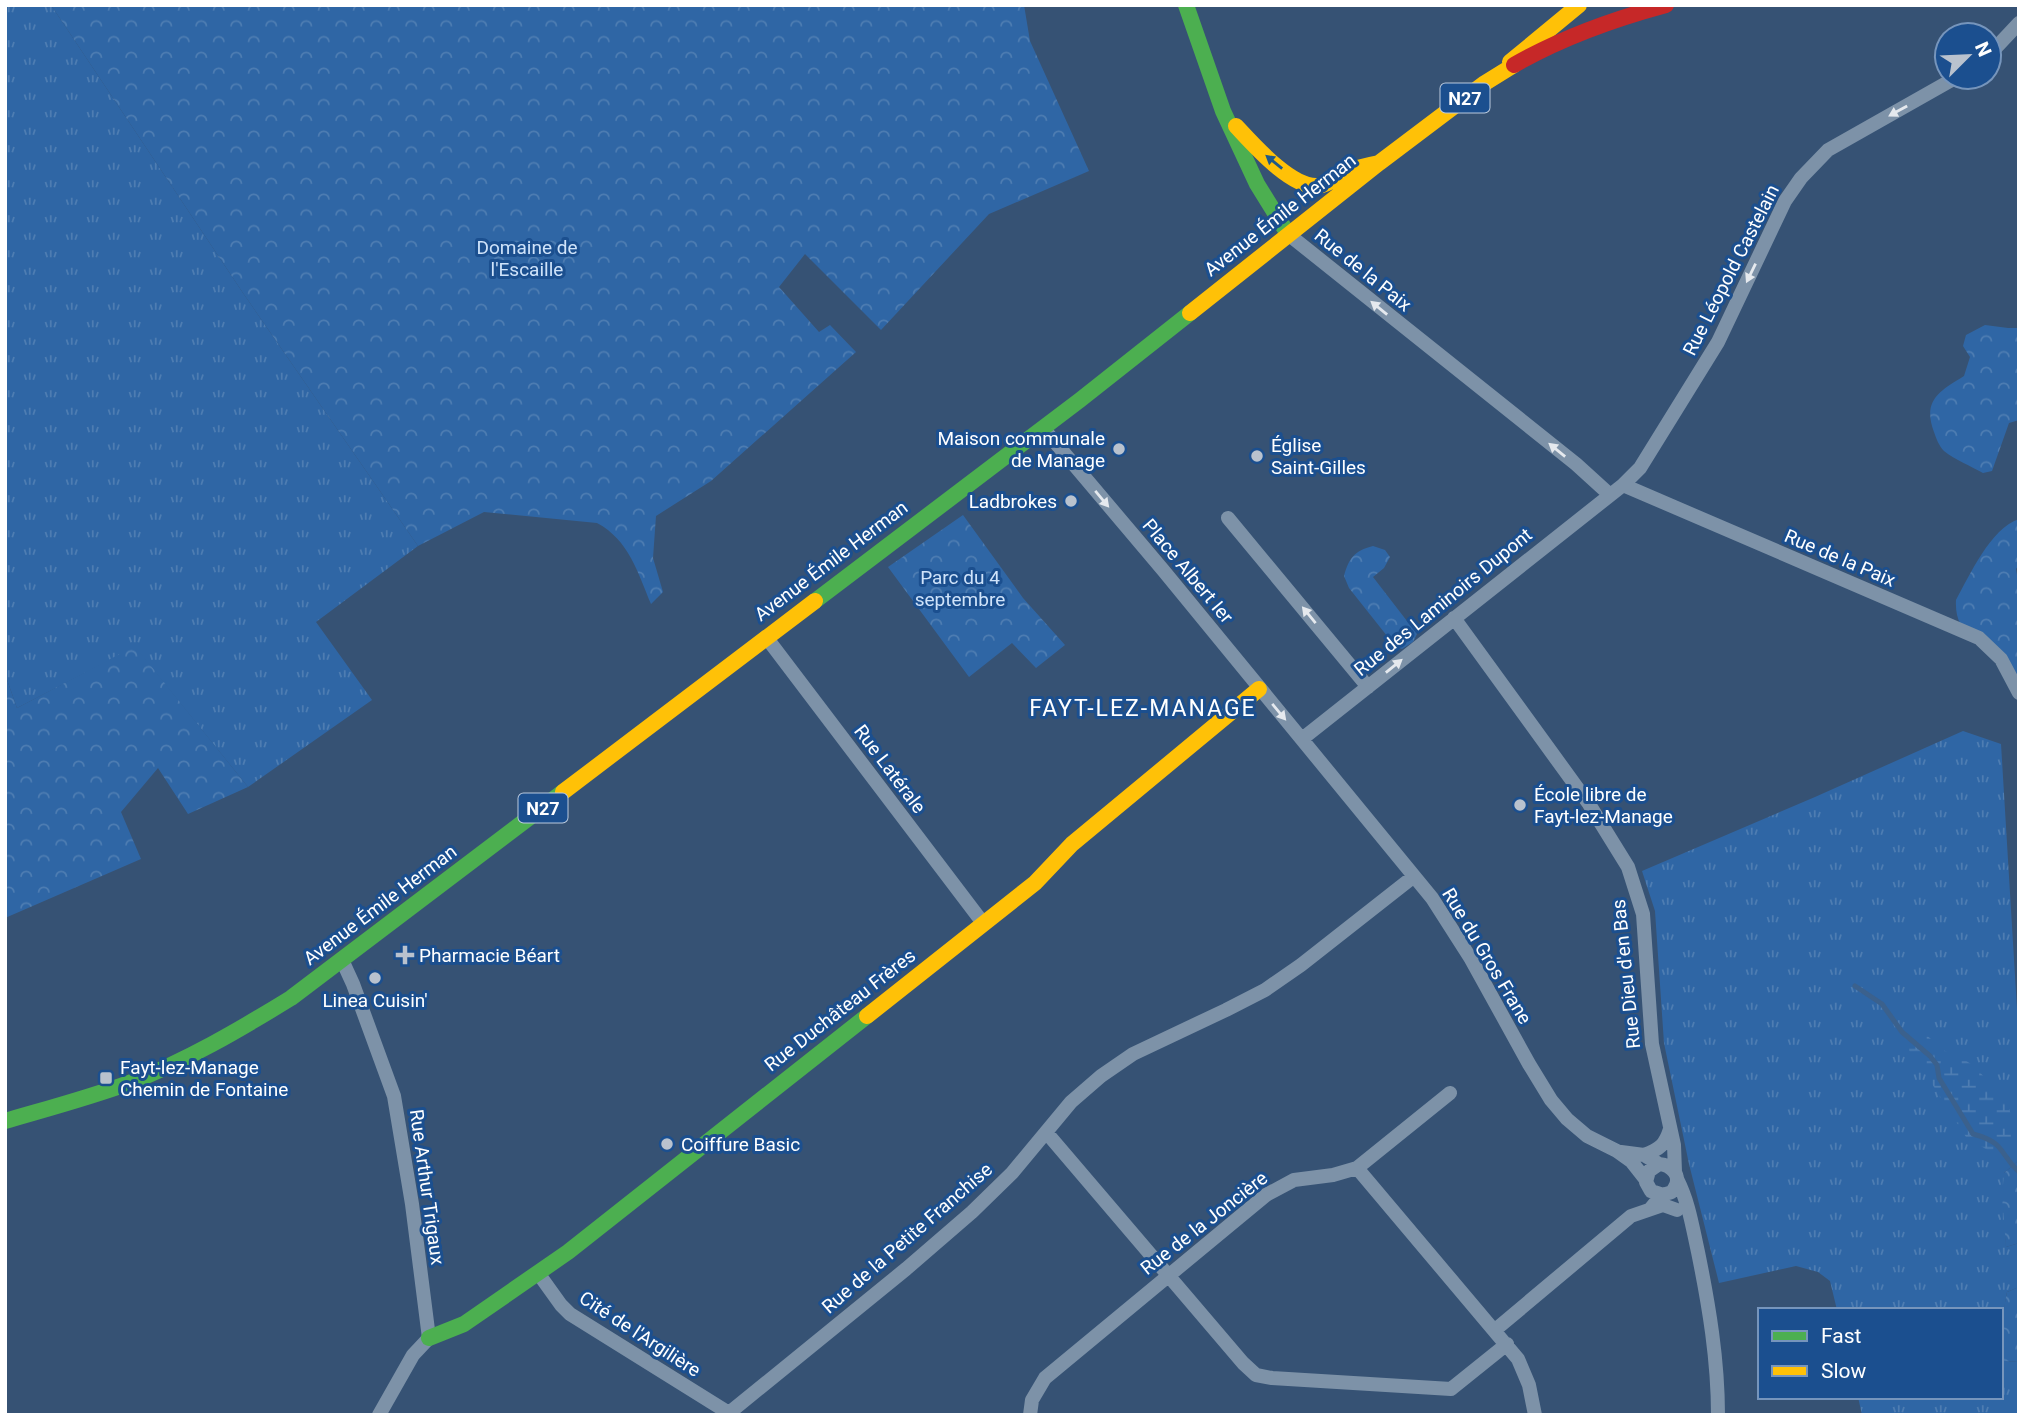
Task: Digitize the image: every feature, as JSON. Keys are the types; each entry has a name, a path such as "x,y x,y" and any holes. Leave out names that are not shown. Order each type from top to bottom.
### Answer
{"main road":[{"path":"1186,5 1223,111 1257,184 1288,234"},
{"path":"1579,5 1576,11 1580,23 1596,27 1614,5"},
{"path":"1485,83 1579,5"},
{"name":"Avenue Émile Herman","path":"5,1121 128,1083 241,1030 291,998 1043,428 1288,234 1485,83 1517,63 1596,27 1666,5"},
{"path":"1223,111 1250,142 1284,171 1309,186 1330,183 1352,170 1379,163"},
{"name":"Rue Duchâteau Frères","path":"429,1338 464,1324 568,1252 1035,883 1072,844 1259,689"}],"street":[{"path":"2003,40 2019,23"},
{"name":"Rue Léopold Castelain","path":"1609,494 1623,485 1640,468 1717,342 1785,201 1801,178 1828,150 1933,91"},
{"name":"Rue de la Paix","path":"1288,234 1576,464 1609,494"},
{"name":"Place Albert Ier","path":"1043,428 1302,739"},
{"name":"Rue de la Paix","path":"1623,485 1979,638 2001,659 2019,693"},
{"name":"Rue des Laminoirs Dupont","path":"1302,739 1609,494"},
{"path":"1228,518 1368,687"},
{"name":"Rue Dieu d'en Bas","path":"1454,618 1589,804 1628,867 1643,914 1652,1044 1670,1128"},
{"name":"Rue Latérale","path":"766,638 984,923"},
{"name":"Rue du Gros Frane","path":"1302,739 1432,898 1471,959 1551,1100 1567,1119 1587,1136 1631,1161 1647,1182"},
{"name":"Rue de la Petite Franchise","path":"730,1414 962,1221 1012,1173 1071,1101 1101,1076 1133,1054 1265,990 1413,877"},
{"name":"Rue Arthur Trigaux","path":"342,960 394,1096 412,1204 429,1338"},
{"path":"1450,1093 1357,1168 1518,1359 1529,1385 1535,1415"},
{"path":"1644,1155 1658,1150 1666,1143 1670,1128"},
{"path":"1650,1208 1674,1189 1675,1145 1670,1128"},
{"path":"1046,1132 1242,1363 1256,1375 1451,1389 1507,1344"},
{"name":"Rue du Gros Frane","path":"1617,1151 1644,1155 1659,1164"},
{"path":"1632,1216 1652,1168 1659,1164 1668,1166 1676,1175 1689,1206 1711,1317 1717,1367 1718,1415"},
{"name":"Rue de la Joncière","path":"1030,1415 1032,1400 1045,1378 1266,1195 1294,1180 1333,1175 1357,1168"},
{"path":"1647,1182 1651,1191 1665,1195 1693,1229"},
{"path":"1495,1330 1632,1216 1663,1205 1677,1210"},
{"name":"Cité de l'Argilière","path":"538,1273 570,1314 730,1414"},
{"path":"379,1415 413,1355 429,1338"}],"green space":[{"path":"5,5 51,5 243,293 418,546 316,622 372,700 248,787 135,647 17,708 5,674"},
{"name":"Domaine de l'Escaille","path":"51,5 1024,5 1030,41 1089,171 989,214 881,330 805,254 779,287 819,332 830,325 856,352 711,481 656,516 653,558 663,592 651,604 625,548 617,538 597,523 484,512 418,546 243,293"},
{"path":"1985,325 2019,328 2019,420 2009,423 1992,471 1983,473 1942,449 1934,432 1930,412 1932,404 1941,392 1964,376 1970,357 1963,346 1966,335"},
{"name":"Parc du 4 septembre","path":"963,515 1023,598 1065,645 1036,668 1012,643 969,677 888,567"},
{"path":"2019,519 2019,564 2016,569 2019,587 2019,693 2001,658 1964,630 1957,613 1956,600 1990,542 2009,524"},
{"path":"1373,546 1385,550 1390,557 1384,568 1373,577 1417,634 1413,642 1402,649 1395,646 1349,588 1344,576 1353,556"},
{"path":"135,646 248,787 188,814 158,768 121,812 141,859 5,918 5,674 17,708"},
{"path":"1963,731 2001,744 2019,1042 2019,1160 2004,1173 2006,1247 2019,1243 2019,1287 2007,1292 2003,1316 2003,1308 1837,1308 1830,1281 1818,1272 1796,1266 1719,1283 1689,1164 1664,1043 1655,911 1642,871"},
{"path":"1917,1027 1945,1051 1971,1064 2002,1094 2012,1116 2015,1133 2010,1150 1994,1154 1966,1137 1903,1043"},
{"path":"2019,1160 2019,1243 2006,1247 2002,1196 2004,1173"},
{"path":"2019,1287 2019,1362 2003,1359 2003,1313 2007,1292"},
{"path":"2003,1358 2019,1362 2019,1415 1862,1415 1858,1399 2003,1399"}],"waterway":[{"path":"1855,986 1882,1004 1902,1032 1930,1056 1937,1065 1939,1078 1973,1134 1997,1145 2019,1172"}],"traffic: fast":[{"path":"1186,5 1223,111 1257,184 1288,234"},
{"path":"815,601 1190,313"},
{"path":"5,1121 129,1083 192,1055 252,1022 291,998 563,792"},
{"path":"429,1338 464,1324 568,1252 867,1016"}],"traffic: slow":[{"path":"1510,62 1579,5"},
{"path":"1190,313 1379,163 1485,83 1514,65"},
{"path":"1236,126 1273,164 1307,185 1322,185 1351,170 1379,163"},
{"path":"563,792 815,601"},
{"path":"867,1016 1035,883 1072,844 1259,689"}],"traffic: jam":[{"path":"1514,65 1588,30 1666,5"}],"place":[{"name":"Maison communale de Manage","path":"1119,449"},
{"name":"Église Saint-Gilles","path":"1257,456"},
{"name":"Ladbrokes","path":"1071,501"},
{"name":"École libre de Fayt-lez-Manage","path":"1520,805"},
{"name":"Pharmacie Béart","path":"405,955"},
{"name":"Linea Cuisin'","path":"375,978"},
{"name":"Fayt-lez-Manage Chemin de Fontaine","path":"106,1078"},
{"name":"Coiffure Basic","path":"667,1144"}],"district":[{"name":"FAYT-LEZ-MANAGE","path":"1143,708"}]}
